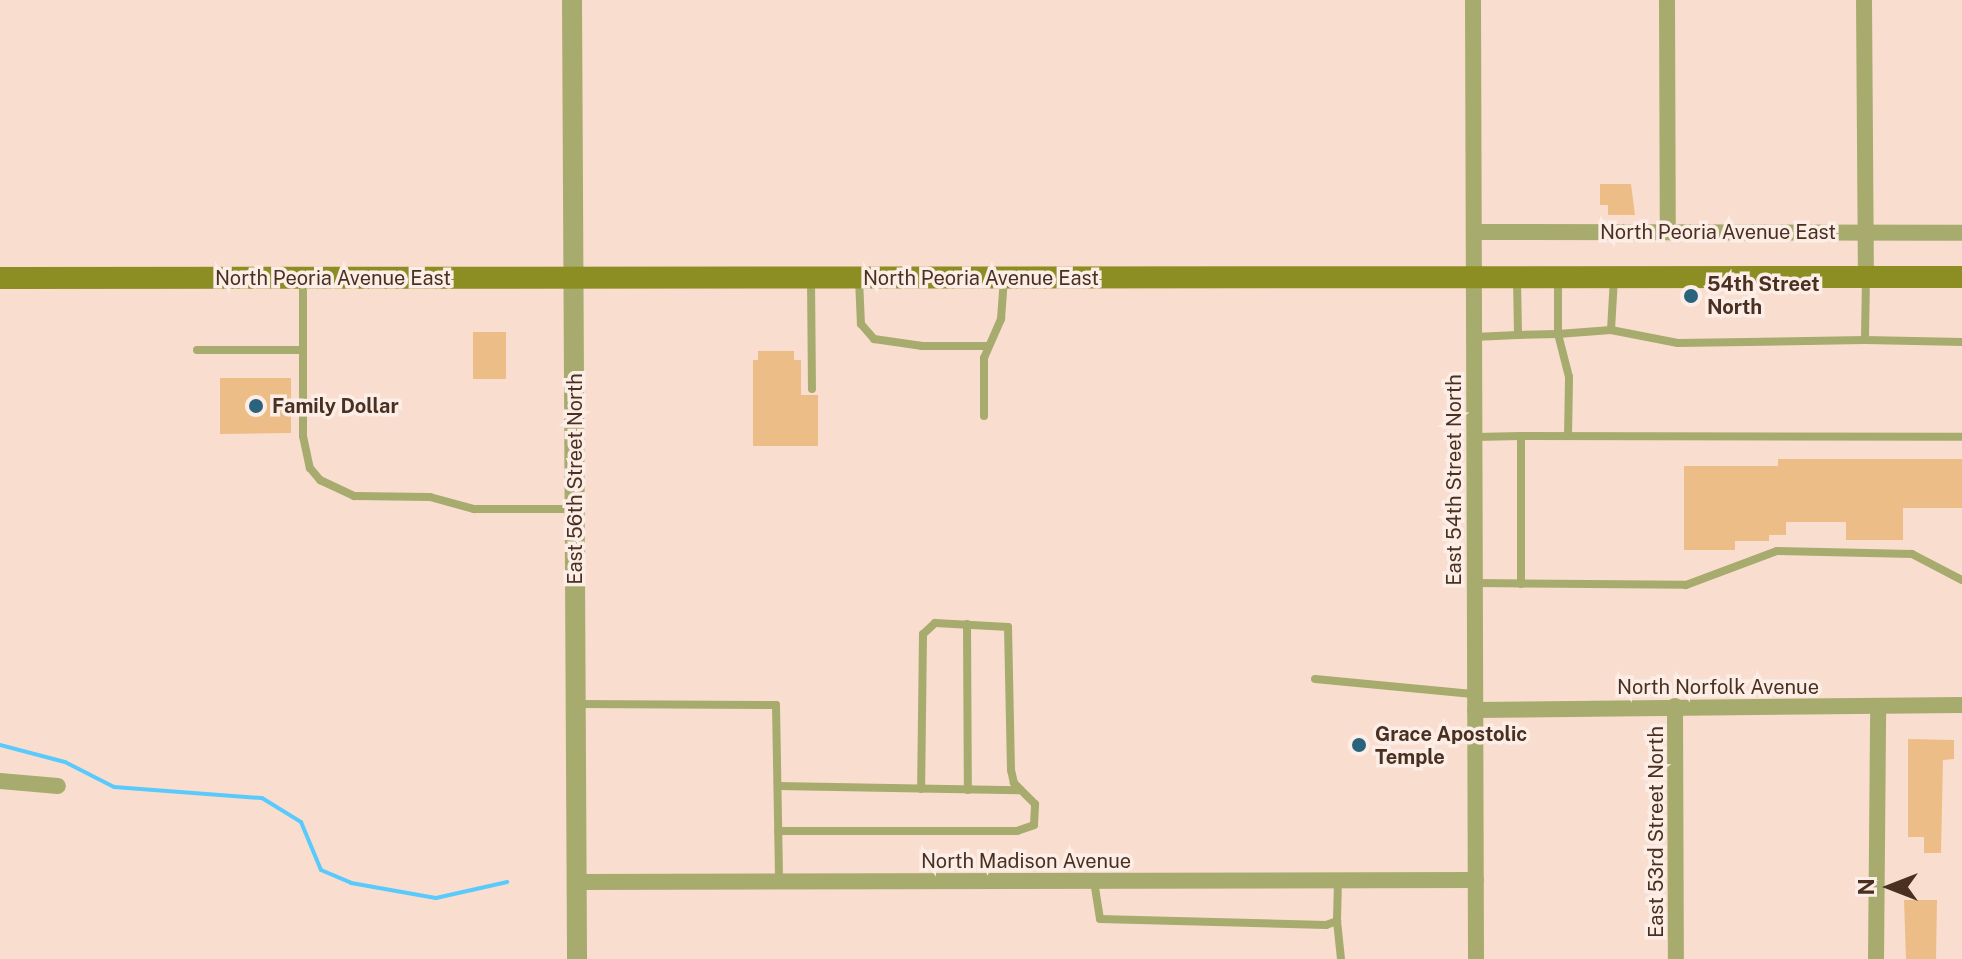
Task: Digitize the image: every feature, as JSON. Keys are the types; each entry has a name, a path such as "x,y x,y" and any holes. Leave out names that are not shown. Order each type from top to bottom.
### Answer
{"main road":[{"name":"North Peoria Avenue East","path":"0,278 1962,277"}],"street":[{"name":"East 56th Street North","path":"572,0 577,959"},
{"name":"East 54th Street North","path":"1473,0 1476,959"},
{"path":"1667,0 1668,232"},
{"path":"1864,0 1866,277"},
{"name":"North Peoria Avenue East","path":"1474,232 1962,233"},
{"name":"North Norfolk Avenue","path":"1475,702 1878,708 1962,705"},
{"name":"East 53rd Street North","path":"1675,706 1676,959"},
{"path":"1876,959 1878,708"},
{"path":"0,781 58,786"},
{"name":"North Madison Avenue","path":"577,882 1476,880"}],"lane":[{"path":"811,277 812,389"},
{"path":"859,277 861,324 874,339 922,346 987,346"},
{"path":"1865,340 1866,277"},
{"path":"303,278 305,452 320,480 335,490 354,496 430,497 474,509 575,509"},
{"path":"984,416 987,346 1001,319 1004,278"},
{"path":"1517,278 1518,335"},
{"path":"1558,278 1558,334 1569,377 1568,436"},
{"path":"1611,330 1614,278"},
{"path":"1474,337 1611,330 1678,343 1962,342"},
{"path":"197,350 303,350"},
{"path":"1521,436 1521,584"},
{"path":"1474,437 1962,437"},
{"path":"1474,583 1686,585 1777,551 1912,554 1962,580"},
{"path":"778,831 1028,830 1034,825 1035,804 1019,790 1011,770 1012,635 999,624 935,623 923,634 921,789"},
{"path":"967,624 968,790"},
{"path":"1315,679 1475,702"},
{"path":"576,704 776,705 779,882"},
{"path":"778,786 1019,790"},
{"path":"1094,881 1100,919 1337,921"},
{"path":"1338,881 1337,921 1341,959"}],"building":[{"path":"1600,184 1631,184 1635,215 1608,215 1608,205 1600,205"},
{"path":"473,332 506,332 506,379 473,379"},
{"path":"758,351 794,351 794,360 801,360 801,395 818,395 818,446 753,446 753,360 758,360"},
{"name":"Family Dollar","path":"220,378 291,378 291,433 220,434"},
{"path":"1778,459 1962,459 1962,508 1903,508 1903,540 1846,540 1846,522 1786,522 1786,535 1769,535 1769,541 1735,541 1735,550 1684,550 1684,466 1778,466"},
{"path":"1908,739 1954,740 1954,759 1943,760 1941,853 1924,853 1924,837 1908,837"},
{"path":"1904,900 1937,900 1936,959 1906,959"}],"waterway":[{"path":"0,745 65,762 114,787 262,798 301,822 321,870 351,883 436,898 507,882"}],"place":[{"name":"54th Street North","path":"1691,296"},
{"name":"Family Dollar","path":"256,406"},
{"name":"Grace Apostolic Temple","path":"1359,745"}]}
